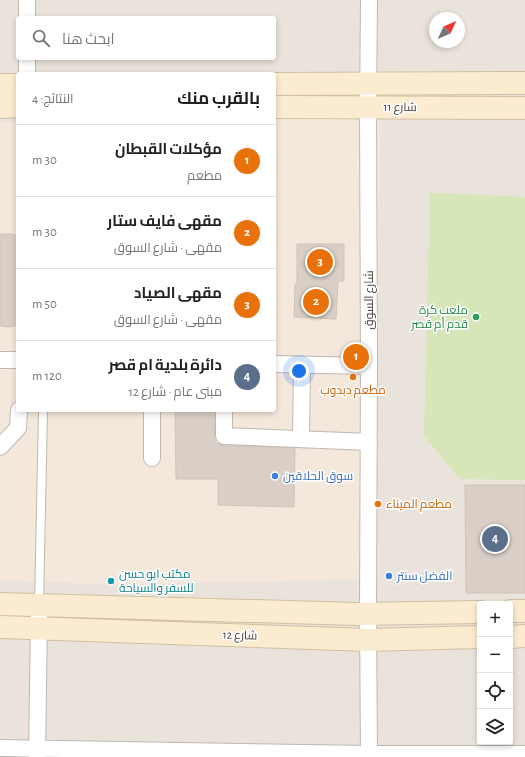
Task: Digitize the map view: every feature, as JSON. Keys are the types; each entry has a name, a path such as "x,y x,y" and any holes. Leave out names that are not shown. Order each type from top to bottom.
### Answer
{"street":[{"path":"27,0 27,16"},
{"name":"شارع السوق","path":"369,0 369,756"},
{"path":"27,60 27,72"},
{"name":"شارع 11","path":"276,84 525,83"},
{"path":"0,85 16,85"},
{"path":"0,106 16,106"},
{"name":"شارع 11","path":"276,107 525,108"},
{"path":"0,360 16,360"},
{"path":"276,364 369,366"},
{"path":"301,439 302,365"},
{"path":"0,447 18,428 19,412"},
{"path":"152,412 152,458"},
{"path":"224,412 224,436 369,442"},
{"name":"شارع 12","path":"0,604 368,613 477,612"},
{"path":"37,752 39,606"},
{"path":"513,611 525,611"},
{"name":"شارع 12","path":"0,627 368,640 477,638"},
{"path":"513,637 525,636"},
{"path":"0,748 37,752 369,756 525,754"}],"lane":[{"path":"39,606 43,412"}],"shaded area":[{"path":"0,0 525,0 525,757 0,757"},
{"path":"380,118 376,579 111,585 0,580 0,122 16,122 16,412 276,412 276,119"}],"green space":[{"name":"ملعب كرة قدم أم قصر","path":"430,193 525,197 525,480 460,479 424,436"}],"building":[{"path":"0,234 11,234 16,235 16,326 10,327 0,326"},
{"path":"297,244 344,244 344,281 338,281 336,319 294,317 295,284 297,284"},
{"path":"175,412 214,412 215,443 224,445 295,448 294,507 218,505 218,479 176,479"},
{"path":"465,485 525,485 525,593 466,593"}],"place":[{"name":"مقهى الصياد","path":"320,262"},
{"name":"مقهى فايف ستار","path":"316,302"},
{"name":"ملعب كرة قدم أم قصر","path":"476,317"},
{"name":"مؤكلات القبطان","path":"356,357"},
{"name":"مطعم دبدوب","path":"353,377"},
{"name":"سوق الحلاقين","path":"275,476"},
{"name":"مطعم الميناء","path":"378,504"},
{"name":"دائرة بلدية ام قصر","path":"495,539"},
{"name":"الفضل سنتر","path":"389,576"},
{"name":"مكتب ابو حسن للسفر والسياحة","path":"111,581"}]}
